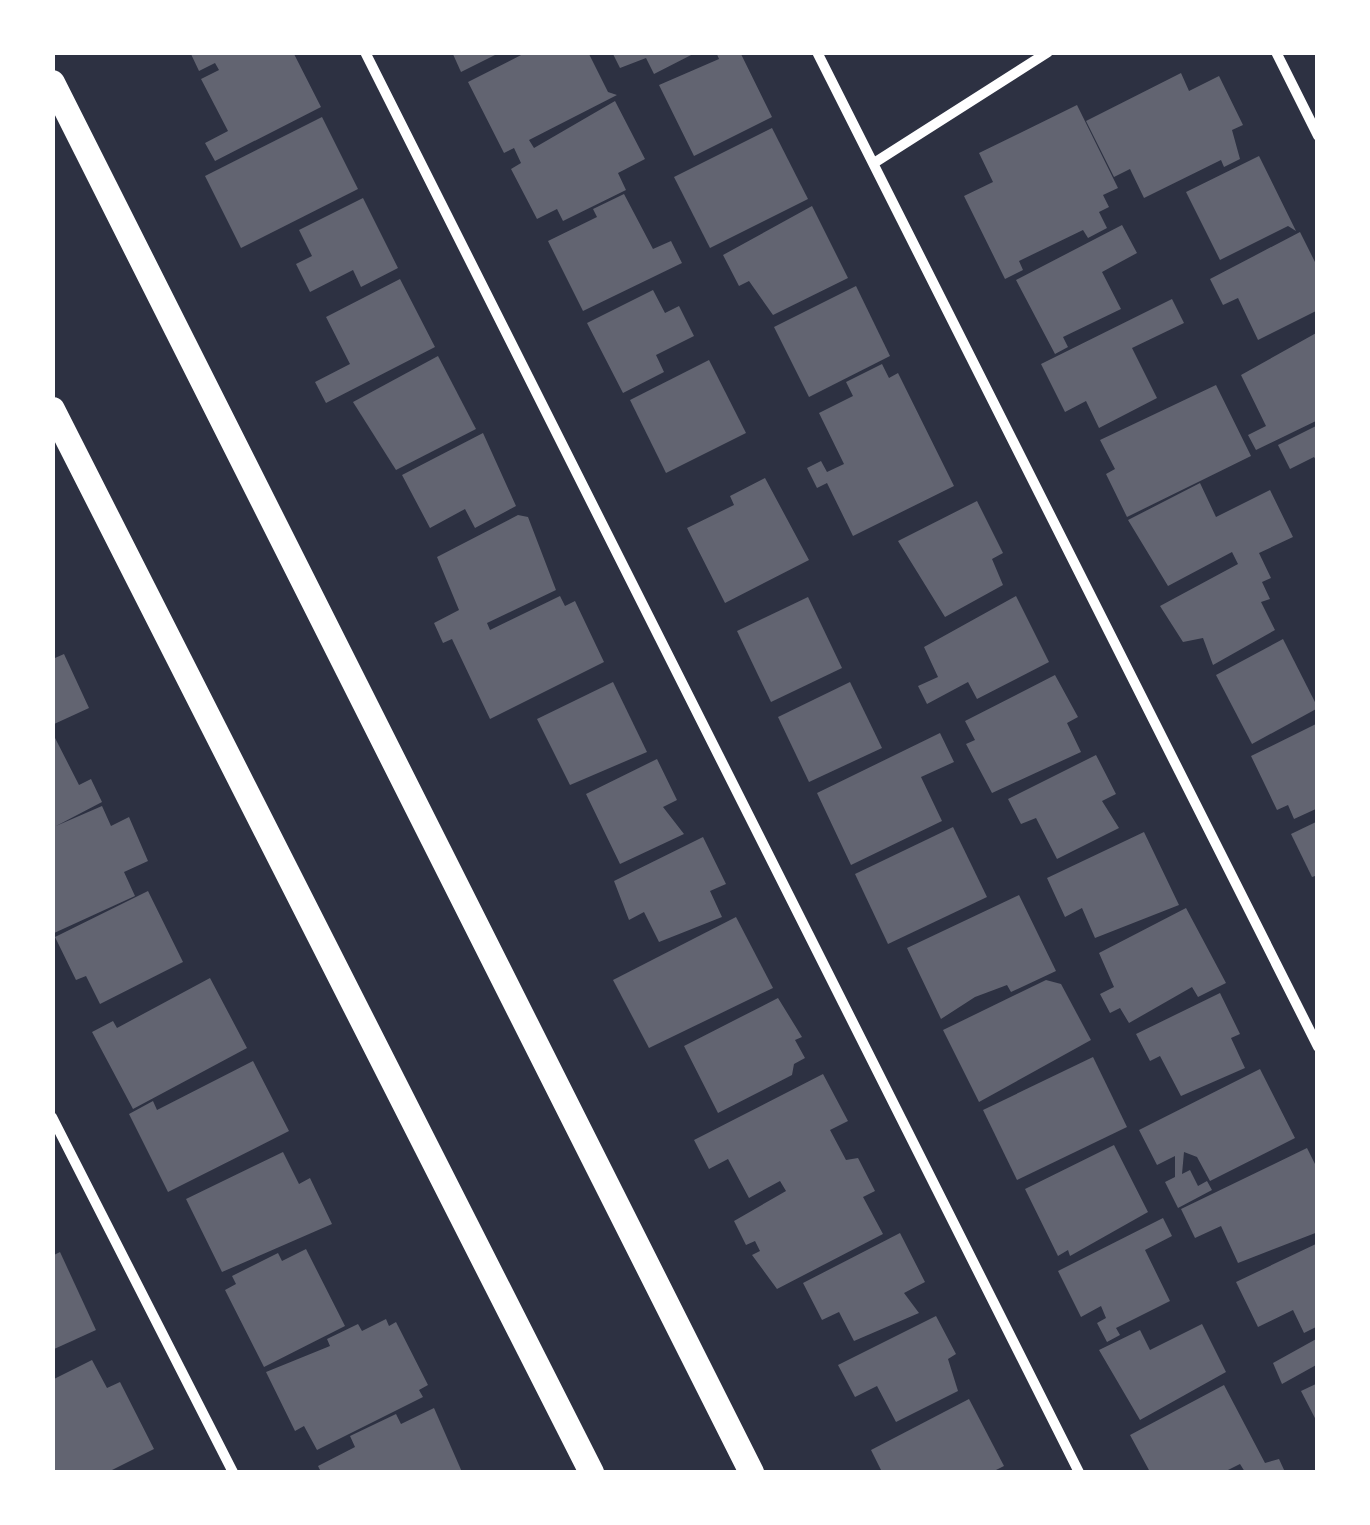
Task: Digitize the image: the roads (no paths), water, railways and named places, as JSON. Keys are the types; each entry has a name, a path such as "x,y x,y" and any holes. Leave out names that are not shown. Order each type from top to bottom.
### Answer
{"main road":[{"path":"52,82 752,1472"},
{"path":"52,409 591,1472"}],"street":[{"path":"365,52 1079,1472"},
{"path":"817,52 1318,1047"},
{"path":"874,164 1048,52"},
{"path":"1276,52 1318,136"},
{"path":"52,1116 233,1472"}]}
